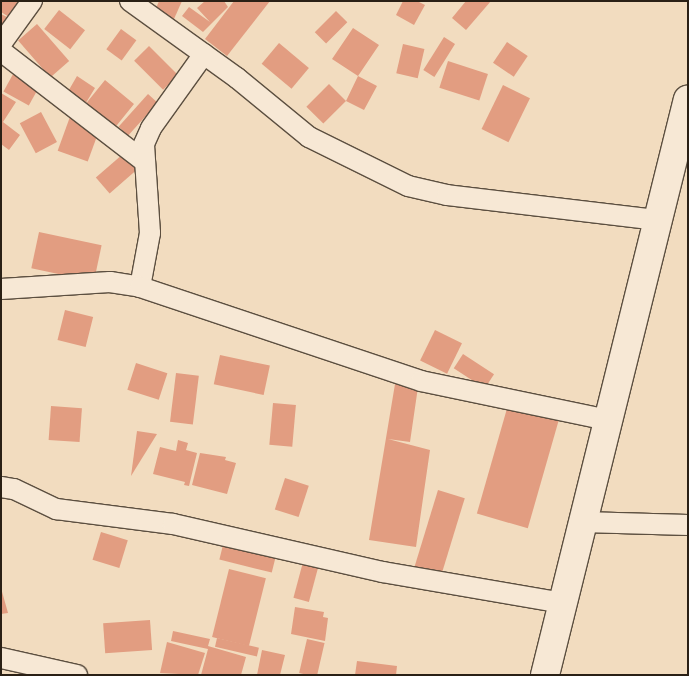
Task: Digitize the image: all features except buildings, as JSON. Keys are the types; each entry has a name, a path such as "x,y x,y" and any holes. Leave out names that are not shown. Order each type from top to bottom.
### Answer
{"street":[{"path":"1,44 32,1"},
{"path":"130,1 204,54 309,138 408,186 447,195 657,220"},
{"path":"1,51 144,161"},
{"path":"140,287 150,233 144,144 151,128 204,54"},
{"path":"545,675 688,99"},
{"path":"1,289 110,282 140,287 421,380 608,420"},
{"path":"1,487 14,489 56,509 173,524 383,572 562,603"},
{"path":"582,522 688,525"},
{"path":"1,658 77,675"}]}
